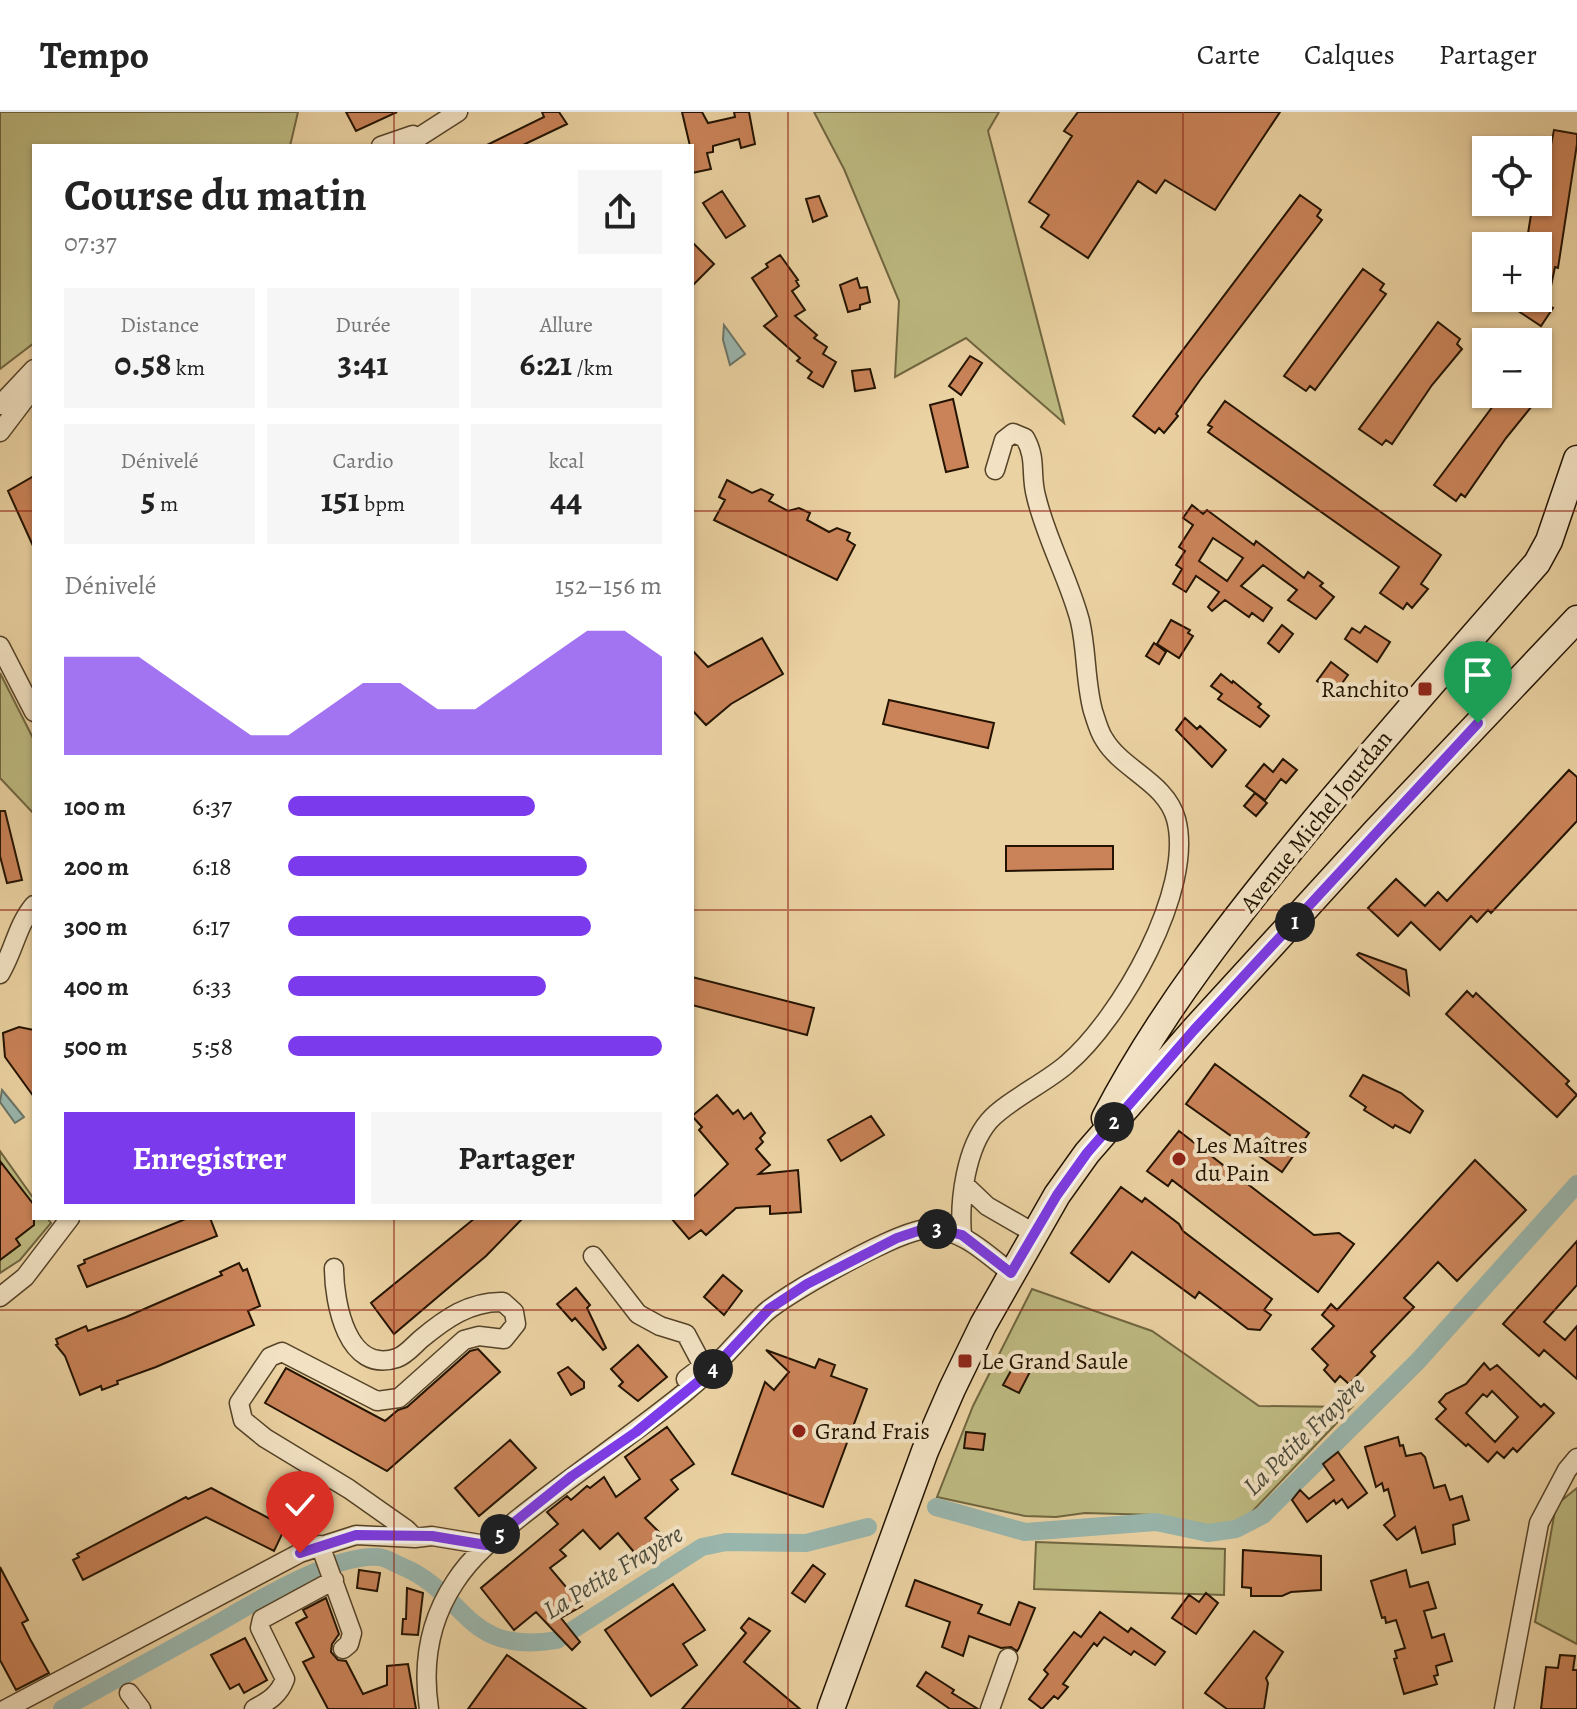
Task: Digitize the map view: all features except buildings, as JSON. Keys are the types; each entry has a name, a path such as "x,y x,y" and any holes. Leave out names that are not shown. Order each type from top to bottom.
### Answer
{"main road":[{"name":"Avenue Michel Jourdan","path":"1087,1153 1119,1090 1157,1028 1254,894 1425,689 1537,563 1549,541 1577,459"},
{"path":"831,1709 925,1451 965,1361 1034,1233 1087,1153 1194,1030 1376,831 1577,619"}],"street":[{"path":"408,144 458,112"},
{"path":"387,144 427,130"},
{"path":"0,405 32,371"},
{"path":"0,432 32,394"},
{"path":"962,1235 960,1213 971,1148 990,1119 1068,1063 1102,1026 1137,977 1163,916 1180,857 1176,817 1159,790 1126,764 1104,740 1093,711 1079,621 1043,521 1035,492 1033,452 1025,438 1013,433 1004,440 995,470"},
{"path":"0,646 32,708"},
{"path":"0,974 11,956 22,918 32,907"},
{"path":"966,1186 987,1206 1034,1233"},
{"path":"0,1297 25,1277 68,1220"},
{"path":"429,1709 425,1681 430,1632 456,1579 486,1545 709,1373 769,1309 807,1284 897,1238 924,1229 962,1235 1011,1273"},
{"path":"593,1256 638,1314 660,1326 686,1334 703,1366 643,1414 636,1432"},
{"path":"334,1268 334,1284 346,1334 354,1346 370,1358 387,1360 400,1357 448,1317 487,1302 503,1302 514,1312 516,1324 504,1339 479,1336 464,1340 399,1398 377,1401 282,1352 270,1357 239,1403 243,1420 265,1438 349,1489 415,1538"},
{"path":"1504,1709 1539,1523 1567,1470 1577,1458"},
{"path":"6,1709 108,1652 300,1553 322,1551 356,1535 432,1536 486,1545"},
{"path":"322,1551 352,1633 349,1644 343,1649"},
{"path":"254,1709 271,1700 281,1690 285,1679 260,1628 262,1619 333,1578"},
{"path":"990,1709 1008,1658"},
{"path":"129,1693 141,1709"}],"shaded area":[{"path":"0,112 298,112 290,144 32,144 32,345 0,369"},
{"path":"814,112 999,112 988,131 1064,423 966,338 895,377 899,301 844,169"},
{"path":"0,673 32,736 32,812 0,778"},
{"path":"0,1151 32,1196 32,1220 49,1220 51,1223 20,1260 0,1273"},
{"path":"1032,1289 1152,1331 1259,1406 1352,1407 1247,1517 1230,1526 1206,1525 1156,1515 1085,1513 1056,1517 1025,1516 937,1497 973,1406"},
{"path":"1577,1488 1577,1644 1535,1622 1556,1505"},
{"path":"1036,1542 1225,1549 1224,1595 1034,1589"}],"water":[{"path":"724,325 745,354 730,365 723,340"},
{"path":"2,1090 24,1117 15,1123 0,1102"}],"waterway":[{"name":"La Petite Frayère","path":"936,1507 1025,1532 1156,1522 1208,1533 1236,1529 1263,1515 1418,1361 1577,1184"},
{"name":"La Petite Frayère","path":"62,1709 290,1583 359,1558 381,1557 401,1566 440,1591 484,1631 503,1639 526,1643 557,1640 702,1547 726,1542 806,1543 868,1527"}],"place":[{"name":"Ranchito","path":"1425,689"},
{"name":"Les Maîtres du Pain","path":"1179,1159"},
{"name":"Le Grand Saule","path":"965,1361"},
{"name":"Grand Frais","path":"799,1431"}],"route":[{"path":"300,1553 356,1535 432,1536 486,1545 709,1373 769,1309 807,1284 897,1238 924,1229 962,1235 1011,1273 1057,1195 1087,1153 1194,1030 1478,723"}]}
